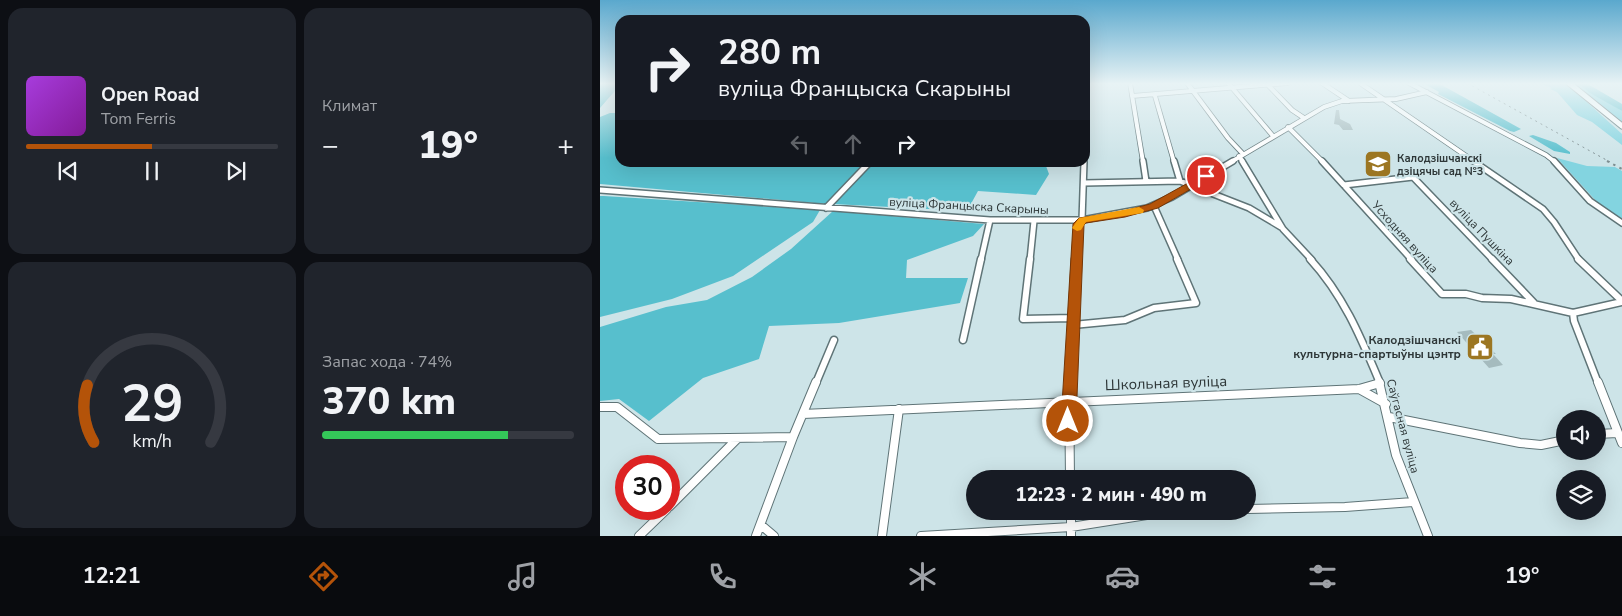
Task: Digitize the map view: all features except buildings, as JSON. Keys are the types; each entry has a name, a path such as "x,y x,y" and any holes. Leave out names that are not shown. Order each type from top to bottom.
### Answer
{"main road":[{"path":"1600,108 1622,126"}],"street":[{"path":"1134,108 1146,180"},
{"path":"1159,108 1180,181"},
{"name":"Саўгасная вуліца","path":"1206,108 1241,155 1284,229 1325,275 1352,317 1380,383 1396,454 1412,502 1428,536"},
{"path":"1249,108 1273,136"},
{"path":"1290,108 1304,118"},
{"name":"вуліца Францыска Скарыны","path":"600,190 990,220 1082,220 1125,214 1154,206 1323,108"},
{"path":"1397,108 1543,208 1555,220 1567,244 1576,256 1622,301"},
{"path":"1457,108 1546,155 1563,168 1580,191 1592,202 1622,223"},
{"name":"Усходняя вуліца","path":"1288,127 1312,150 1442,294 1466,294 1482,298 1511,299 1534,303"},
{"path":"826,208 865,167"},
{"path":"1070,470 1068,401 1077,226 1082,220 1084,167"},
{"name":"вуліца Пушкіна","path":"1344,185 1412,177 1534,303"},
{"path":"1084,183 1146,180 1180,181 1232,201 1284,229"},
{"path":"1034,221 1023,319 1073,322 1125,320 1154,308 1196,303 1154,206"},
{"path":"963,340 990,220"},
{"path":"1534,303 1547,308 1573,313 1622,301"},
{"path":"1573,313 1574,321 1622,443"},
{"path":"756,536 793,436 834,340"},
{"name":"Школьная вуліца","path":"803,414 1359,389 1380,383"},
{"path":"1359,389 1386,404"},
{"path":"600,407 617,407 658,438 737,439 793,436"},
{"path":"882,536 899,409"},
{"path":"1389,417 1520,443 1541,445 1556,442"},
{"path":"1606,434 1617,433"},
{"path":"680,496 737,439"},
{"path":"1256,509 1345,507 1412,502"},
{"path":"639,536 656,520"},
{"path":"920,536 1071,531 1124,520"},
{"path":"761,525 774,536"}],"shaded area":[{"path":"1465,108 1483,108 1521,129 1514,132"},
{"path":"1571,108 1593,108 1622,134 1622,145 1592,122 1577,115"},
{"path":"1603,108 1617,108 1622,111 1622,123"},
{"path":"615,113 615,167 862,167 826,204 600,184 600,117"},
{"path":"1533,135 1556,143 1570,152 1570,154 1554,151 1529,136"},
{"path":"1557,158 1587,166 1615,167 1622,171 1622,219 1597,202"},
{"path":"869,167 1046,167 1049,174 1036,195 978,191 967,211 833,204"},
{"path":"600,196 820,210 813,222 733,276 672,299 600,317"},
{"path":"833,211 984,224 973,236 907,260 906,278 968,278 960,303 839,323 769,326 759,359 703,378 649,421 619,399 600,401 600,327 666,307 707,300 752,277 791,249"}],"railway":[{"path":"1512,108 1610,162"},
{"path":"1607,161 1622,169"}],"slow traffic":[{"path":"1077,228 1082,220 1139,210"}],"place":[{"name":"Калодзішчанскі дзіцячы сад №3","path":"1378,164"},
{"name":"Калодзішчанскі культурна-спартыўны цэнтр","path":"1480,347"}],"route":[{"path":"1068,421 1077,226 1082,220 1125,214 1154,206 1206,176"}]}
